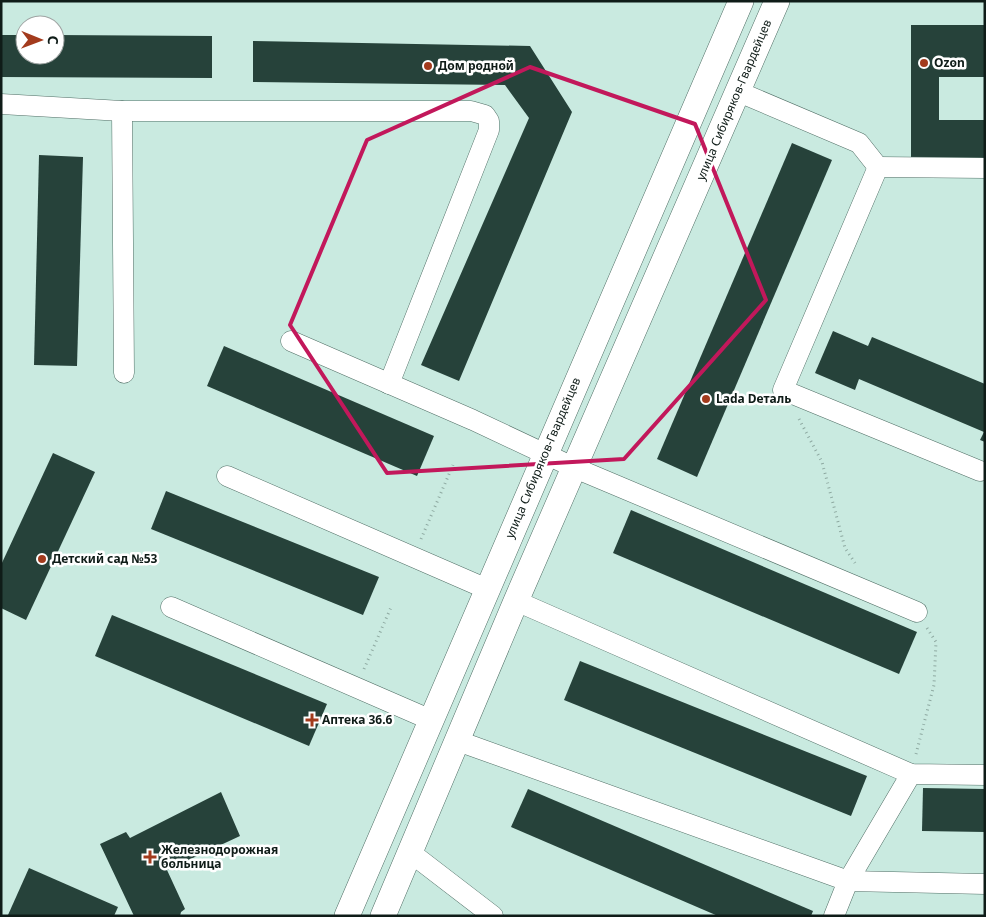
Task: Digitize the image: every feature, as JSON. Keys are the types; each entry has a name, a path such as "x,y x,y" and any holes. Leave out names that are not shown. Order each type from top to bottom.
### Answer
{"main road":[{"name":"улица Сибиряков-Гвардейцев","path":"347,916 741,1"},
{"name":"улица Сибиряков-Гвардейцев","path":"383,916 516,601 777,1"}],"lane":[{"path":"739,92 859,143 878,168"},
{"path":"1,104 122,110 471,111 485,114 489,121 489,130 389,384"},
{"path":"122,110 124,374"},
{"path":"878,168 985,168"},
{"path":"878,168 783,390 980,471"},
{"path":"292,341 574,468 917,612"},
{"path":"228,476 487,588"},
{"path":"516,601 911,774 985,775"},
{"path":"171,607 431,720"},
{"path":"458,741 848,881 985,884"},
{"path":"834,916 848,881 911,774"},
{"path":"411,853 493,916"}],"path":[{"path":"783,390 822,462 844,548 856,564"},
{"path":"414,556 453,465"},
{"path":"356,688 392,605"},
{"path":"911,774 934,685 936,642 917,612"}],"highlighted area":[{"path":"530,67 695,124 766,300 624,459 387,473 290,325 367,140"}],"building":[{"path":"911,25 985,25 985,77 939,77 939,120 985,120 985,159 911,158"},
{"path":"1,35 15,35 15,65 65,65 65,35 212,36 212,78 1,77"},
{"path":"253,41 530,46 572,112 459,381 421,365 529,118 505,85 253,82"},
{"path":"792,143 832,160 697,477 657,459"},
{"path":"39,155 83,157 77,366 34,365"},
{"path":"833,331 868,346 872,337 985,384 985,442 980,440 984,432 859,379 855,390 815,373"},
{"path":"224,346 434,436 417,476 207,386"},
{"path":"53,453 95,472 26,620 1,608 1,565"},
{"path":"166,491 379,577 363,615 151,529"},
{"path":"631,510 917,632 899,674 613,553"},
{"path":"112,615 327,704 309,746 95,656"},
{"path":"580,661 867,776 851,816 564,700"},
{"path":"923,788 985,789 985,832 922,831"},
{"path":"528,789 813,911 811,916 718,916 511,827"},
{"name":"Железнодорожная больница","path":"221,792 240,836 167,870 185,909 181,912 180,916 134,916 100,844 126,832 130,838"},
{"path":"29,868 118,907 114,916 8,915"}],"place":[{"name":"Ozon","path":"924,63"},
{"name":"Дом родной","path":"428,66"},
{"name":"Lada Dеталь","path":"706,399"},
{"name":"Детский сад №53","path":"42,559"},
{"name":"Аптека 36.6","path":"312,720"},
{"name":"Железнодорожная больница","path":"150,857"}]}
